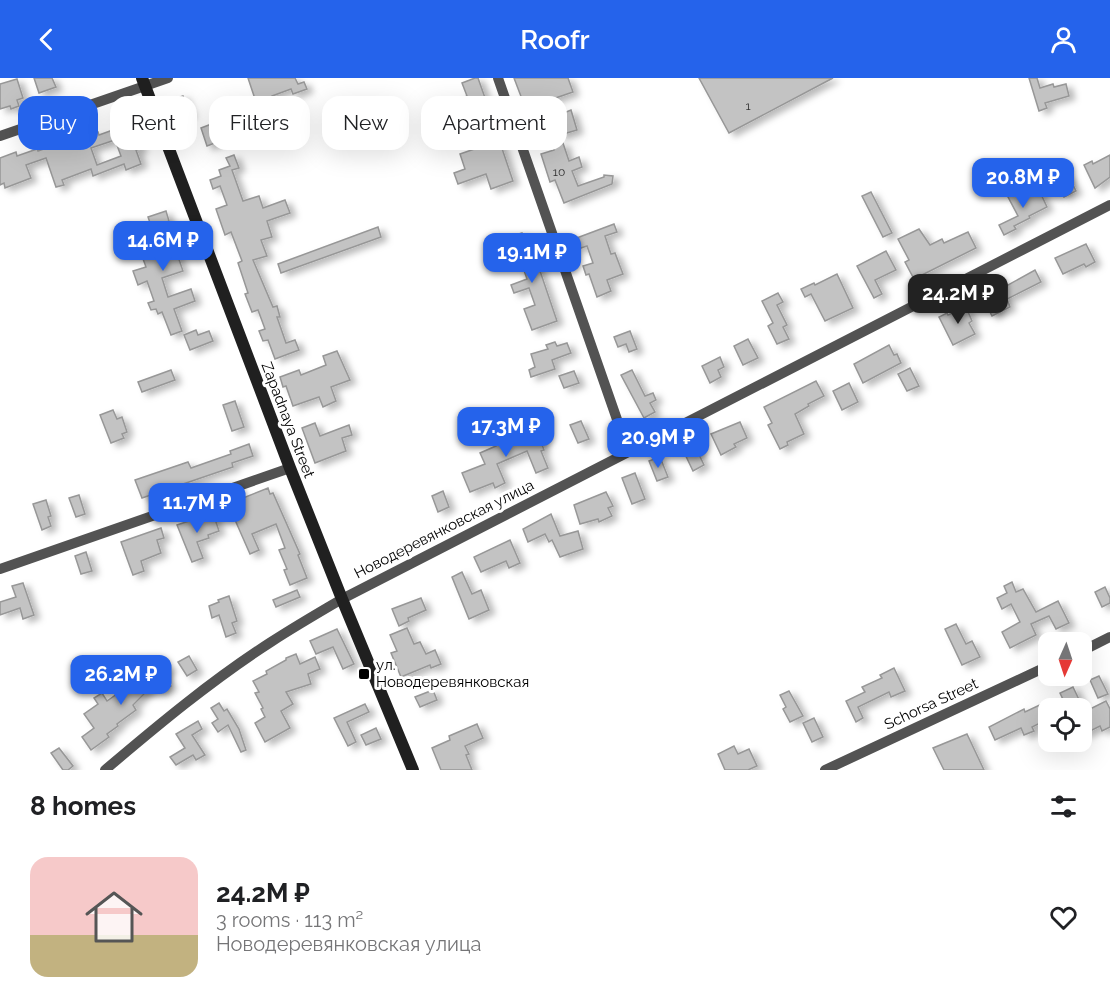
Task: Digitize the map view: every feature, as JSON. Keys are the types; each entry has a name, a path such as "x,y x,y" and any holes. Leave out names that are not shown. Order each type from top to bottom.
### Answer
{"main road":[{"name":"Zapadnaya Street","path":"144,82 290,468 413,770"}],"street":[{"path":"0,136 144,82 168,78"},
{"path":"498,78 628,451"},
{"name":"Новодеревянковская улица","path":"105,770 163,721 231,670 270,642 342,599 1110,205"},
{"path":"0,569 290,468"},
{"path":"1092,646 1110,637"},
{"name":"Schorsa Street","path":"825,770 1038,671"}],"building":[{"path":"34,78 52,78 56,87 39,93"},
{"path":"248,78 295,78 298,84 304,82 307,89 293,94 291,89 272,96 254,96"},
{"path":"478,78 484,96 467,96 462,83"},
{"path":"514,78 568,78 573,92 561,96 521,96"},
{"path":"699,78 833,78 729,133"},
{"path":"1029,78 1037,78 1040,88 1053,84 1054,87 1066,84 1069,96 1045,103 1047,108 1039,111"},
{"path":"17,79 22,96 18,96 18,106 0,109 0,84"},
{"path":"571,110 577,130 567,133 567,112"},
{"path":"209,125 209,145 207,146 201,128"},
{"path":"110,131 110,142 98,146 98,132 99,135"},
{"path":"34,150 92,150 97,165 121,156 119,150 136,150 141,164 126,170 124,164 93,176 91,169 62,180 64,185 56,187 46,158 26,165 31,178 5,188 4,183 0,185 0,158 16,152 17,156"},
{"path":"472,150 502,150 513,181 491,189 486,174 458,184 454,173 465,169 460,154"},
{"path":"554,150 565,150 569,161 579,157 582,167 572,171 578,186 604,177 604,175 613,176 612,184 564,203 555,180 550,182 541,154"},
{"path":"234,155 239,168 232,170 243,201 259,196 263,208 285,200 290,213 267,221 272,237 261,240 267,256 253,260 273,307 277,306 280,317 277,317 286,343 295,340 299,350 275,359 268,340 263,341 259,331 265,329 258,310 252,312 245,294 248,293 238,263 242,261 231,232 225,235 216,209 227,205 220,186 213,189 210,180 221,176 219,170 230,166 226,158"},
{"path":"1110,155 1110,177 1095,188 1084,165 1092,161 1093,164"},
{"path":"1068,175 1076,191 1064,197 1057,181"},
{"path":"1039,190 1047,207 1029,216 1030,218 1014,226 1016,229 1004,235 999,225 1018,216 1007,195 1016,191 1021,199"},
{"path":"871,192 892,233 883,237 862,196"},
{"path":"166,211 169,221 167,222 183,271 162,278 168,297 191,289 195,301 174,309 182,331 171,335 162,312 158,314 156,309 151,310 148,303 154,301 147,281 138,285 133,271 146,267 139,248 156,240 148,217"},
{"path":"614,224 617,232 605,236 611,254 615,253 623,274 607,280 611,291 597,297 589,274 586,275 583,266 593,263 587,246 578,249 574,239"},
{"path":"378,227 381,237 281,273 278,264"},
{"path":"919,229 930,245 942,239 944,243 968,232 976,248 914,279 905,262 909,260 898,239"},
{"path":"522,233 528,250 531,249 536,259 557,321 532,330 524,309 535,305 529,288 514,293 511,285 527,279 521,262 515,263 506,238"},
{"path":"1086,244 1095,262 1086,267 1084,264 1063,274 1055,258"},
{"path":"886,251 896,270 875,280 882,294 874,298 857,266"},
{"path":"1035,270 1041,282 1007,299 1010,307 992,316 982,296 1001,287 1001,289"},
{"path":"837,274 853,308 825,321 811,294 805,297 801,289"},
{"path":"778,293 783,302 777,305 787,325 783,327 789,339 777,344 768,326 773,323 762,301"},
{"path":"966,307 972,321 969,323 975,334 953,345 939,317"},
{"path":"196,330 198,335 209,331 213,341 190,350 184,335"},
{"path":"630,331 637,349 629,352 626,344 618,347 614,337"},
{"path":"748,339 758,358 743,365 734,346"},
{"path":"555,342 557,346 567,343 571,353 552,360 555,369 531,377 529,370 535,367 531,354 548,349 546,345"},
{"path":"889,345 901,363 863,383 854,364"},
{"path":"337,351 350,380 331,387 336,401 323,407 319,397 293,406 280,377 299,370 301,375 326,365 323,356"},
{"path":"720,357 724,367 718,370 721,377 710,383 702,366"},
{"path":"910,368 919,386 907,391 898,374"},
{"path":"171,370 175,380 142,392 138,382"},
{"path":"632,370 645,396 653,393 656,400 650,403 655,412 644,418 621,375"},
{"path":"574,371 579,383 564,388 559,376"},
{"path":"816,381 824,396 795,414 804,434 787,442 788,445 780,449 768,425 772,423 764,407"},
{"path":"849,383 858,402 842,410 833,391"},
{"path":"235,401 244,427 232,431 223,405"},
{"path":"113,410 117,419 122,417 127,432 122,434 124,438 111,443 100,415"},
{"path":"519,418 526,435 533,431 536,438 539,437 544,450 541,451 548,468 536,473 527,451 497,464 505,483 495,488 493,483 470,492 462,473 485,464 480,453 496,446 495,442 516,433 511,421"},
{"path":"581,421 589,439 578,443 570,425"},
{"path":"740,422 747,438 734,444 736,447 721,455 711,434"},
{"path":"315,423 320,436 349,425 352,435 342,438 346,451 315,463 302,428"},
{"path":"249,444 253,456 232,463 233,467 142,498 135,480 188,462 191,468 231,454 230,451"},
{"path":"694,444 704,465 693,471 683,450"},
{"path":"660,457 668,477 657,481 649,461"},
{"path":"635,473 645,499 632,504 622,478"},
{"path":"268,488 270,494 273,493 300,554 298,555 307,578 290,585 284,570 287,569 279,550 285,548 276,524 252,534 259,550 250,554 228,504"},
{"path":"443,491 449,507 438,512 432,496"},
{"path":"606,492 613,506 608,508 612,516 599,522 598,519 580,524 574,505"},
{"path":"79,495 85,514 76,517 69,498"},
{"path":"46,500 51,516 48,517 51,526 42,530 33,504"},
{"path":"213,513 219,531 197,542 203,558 192,562 177,525"},
{"path":"551,514 560,536 578,531 583,549 560,557 552,540 549,542 545,534 528,542 523,529"},
{"path":"161,528 164,538 157,540 161,553 141,561 144,571 133,575 121,542"},
{"path":"510,540 520,563 509,568 506,561 481,572 474,557"},
{"path":"86,552 92,571 81,574 75,556"},
{"path":"462,572 472,594 481,590 489,610 469,619 452,577"},
{"path":"1012,582 1016,592 1023,589 1036,612 1058,601 1069,623 1056,629 1049,616 1031,624 1036,635 1010,648 1002,632 1020,622 1011,604 1002,609 997,598 1007,593 1004,586"},
{"path":"23,583 34,615 23,619 20,608 0,615 0,602 16,597 12,586"},
{"path":"1105,587 1110,603 1102,607 1095,592"},
{"path":"297,590 300,597 276,607 273,600"},
{"path":"229,596 237,621 232,623 236,633 226,637 219,615 212,618 209,606"},
{"path":"421,598 426,610 408,618 409,621 399,626 392,609"},
{"path":"956,624 966,644 972,641 980,657 962,665 945,629"},
{"path":"407,628 414,644 420,642 426,654 435,650 441,664 431,668 430,665 401,677 391,653 397,651 390,635"},
{"path":"337,629 354,664 343,669 333,647 316,654 310,641"},
{"path":"296,654 300,664 315,657 320,669 308,674 311,684 286,692 293,704 281,711 290,728 265,742 255,723 265,717 255,693 259,692 253,681 267,674 266,671 286,658"},
{"path":"189,656 197,670 187,676 178,662"},
{"path":"150,660 158,672 168,665 170,668 164,675 171,686 161,693 155,683 133,705 136,710 107,734 109,737 91,750 82,737 94,728 84,714 98,704 94,698 102,693 107,701 117,694 119,696 132,683 135,686 150,676 143,664"},
{"path":"894,668 905,691 891,697 889,692 858,707 863,718 856,722 846,701 865,692 862,687 882,678 880,675"},
{"path":"1099,676 1108,694 1098,698 1092,679"},
{"path":"1073,687 1078,698 1062,698 1060,693"},
{"path":"433,690 437,700 420,707 415,697"},
{"path":"789,691 803,716 790,722 783,709 786,707 780,695"},
{"path":"1106,701 1110,709 1110,727 1102,731 1100,726 1092,730 1092,708"},
{"path":"219,703 224,711 227,709 239,729 246,750 241,752 228,725 218,732 212,723 218,719 211,708"},
{"path":"365,704 369,712 347,722 356,742 348,746 334,718"},
{"path":"1038,706 1038,724 1032,727 1034,731 1024,735 1021,728 995,740 989,727 1024,709 1025,712"},
{"path":"814,718 823,737 812,742 803,723"},
{"path":"198,721 202,729 192,735 205,755 196,760 193,755 176,765 170,757 185,748 176,734"},
{"path":"477,724 483,738 465,746 472,770 441,770 432,748 450,740 449,736"},
{"path":"376,728 381,739 366,745 361,735"},
{"path":"967,734 984,770 944,770 933,748"},
{"path":"734,746 738,754 749,749 757,766 748,770 725,770 718,754"},
{"path":"59,748 73,766 68,770 63,770 51,753"}],"place":[{"name":"ул. Новодеревянковская","path":"364,674"}]}
